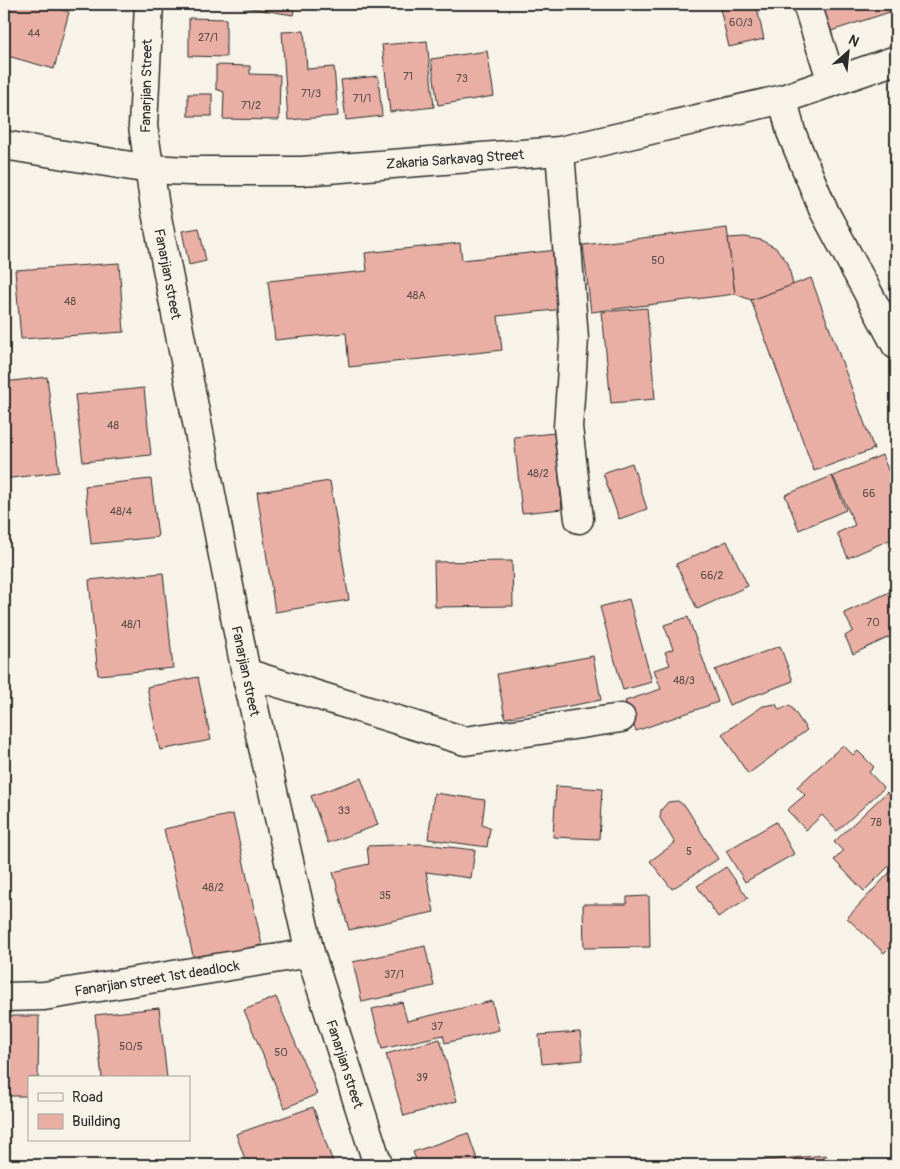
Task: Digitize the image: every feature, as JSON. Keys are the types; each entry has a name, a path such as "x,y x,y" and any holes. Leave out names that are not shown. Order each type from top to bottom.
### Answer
{"street":[{"name":"Fanarjian Street","path":"149,4 143,126 149,169"},
{"path":"807,4 832,82"},
{"name":"Zakaria Sarkavag Street","path":"4,145 149,169 189,171 302,171 560,151 783,99 896,60"},
{"path":"783,99 792,132 822,209 896,345"},
{"path":"560,151 574,339 568,427 579,519"},
{"name":"Fanarjian street","path":"149,169 246,673 310,953 378,1165"},
{"path":"246,673 465,741 621,718"},
{"name":"Fanarjian street 1st deadlock","path":"4,997 44,996 310,953"}],"building":[{"path":"4,4 41,4 69,12 54,69 4,55"},
{"path":"226,4 295,4 293,15"},
{"path":"719,4 756,4 764,39 729,47"},
{"path":"819,4 896,4 896,10 828,32"},
{"path":"189,18 226,19 226,57 189,56"},
{"path":"304,31 307,69 334,67 338,116 288,120 282,32"},
{"path":"427,41 434,107 390,112 382,45"},
{"path":"487,51 494,96 438,105 431,59"},
{"path":"216,65 250,66 250,74 280,75 279,120 223,119 224,92 216,89"},
{"path":"378,76 382,116 346,120 341,80"},
{"path":"188,94 212,94 212,116 188,116"},
{"path":"4,213 9,213 5,345 4,345"},
{"path":"199,228 206,261 189,265 182,231"},
{"path":"727,228 735,294 591,312 583,245"},
{"path":"745,237 761,240 776,248 788,263 793,285 751,300 735,294 728,238"},
{"path":"460,243 462,260 558,250 564,309 498,316 502,350 349,367 346,333 275,340 268,281 367,271 365,253"},
{"path":"119,263 124,332 21,339 15,270"},
{"path":"811,278 874,449 814,471 751,300"},
{"path":"647,308 655,399 611,403 602,312"},
{"path":"47,377 59,472 4,479 4,382"},
{"path":"144,388 151,455 83,462 75,395"},
{"path":"555,433 562,509 522,513 514,437"},
{"path":"882,455 891,477 896,474 896,537 848,558 837,533 855,525 833,476"},
{"path":"632,463 647,509 619,519 603,473"},
{"path":"832,476 846,510 799,530 785,495"},
{"path":"151,479 158,537 91,544 85,486"},
{"path":"330,481 349,600 275,612 257,492"},
{"path":"727,541 748,586 697,609 676,564"},
{"path":"512,561 513,606 435,607 434,562"},
{"path":"163,573 173,668 98,675 89,580"},
{"path":"896,589 896,634 853,654 845,636 853,631 844,613"},
{"path":"629,599 652,682 623,690 600,607"},
{"path":"688,617 718,702 636,731 625,701 661,689 654,670 670,665 665,652 673,649 664,625"},
{"path":"780,646 793,681 729,705 715,670"},
{"path":"593,656 601,700 505,718 497,674"},
{"path":"198,677 211,740 160,750 147,687"},
{"path":"776,704 779,710 790,705 807,730 748,774 722,734 763,706"},
{"path":"843,745 853,755 858,751 874,767 869,772 884,788 837,831 822,815 806,830 787,810 805,795 797,787"},
{"path":"361,778 378,825 328,843 311,796"},
{"path":"556,786 602,789 599,839 553,837"},
{"path":"887,792 896,802 896,859 864,891 834,860 843,851 834,842"},
{"path":"434,793 485,800 482,825 490,828 487,847 428,839"},
{"path":"678,801 686,807 718,859 672,889 650,861 675,843 660,818 661,810 668,802"},
{"path":"233,814 262,945 194,960 164,829"},
{"path":"776,822 794,854 745,882 726,851"},
{"path":"423,844 475,850 471,878 426,872 434,912 349,930 333,872 369,864 367,846"},
{"path":"726,867 748,898 718,917 697,886"},
{"path":"890,872 896,879 896,941 884,953 847,918"},
{"path":"649,896 650,947 584,948 583,904 627,904 627,897"},
{"path":"425,946 434,986 362,1002 353,962"},
{"path":"276,997 317,1094 285,1108 244,1010"},
{"path":"492,1001 499,1030 445,1043 443,1035 382,1049 372,1009 402,1002 407,1021"},
{"path":"159,1008 167,1076 102,1076 95,1015"},
{"path":"4,1016 39,1016 38,1076 28,1076 28,1096 4,1096"},
{"path":"580,1032 583,1060 542,1064 539,1035"},
{"path":"440,1039 457,1101 404,1116 386,1054"},
{"path":"313,1107 334,1165 247,1165 236,1134"},
{"path":"468,1133 479,1165 418,1165 413,1152"},
{"path":"826,1155 827,1165 747,1165 747,1162"}]}
